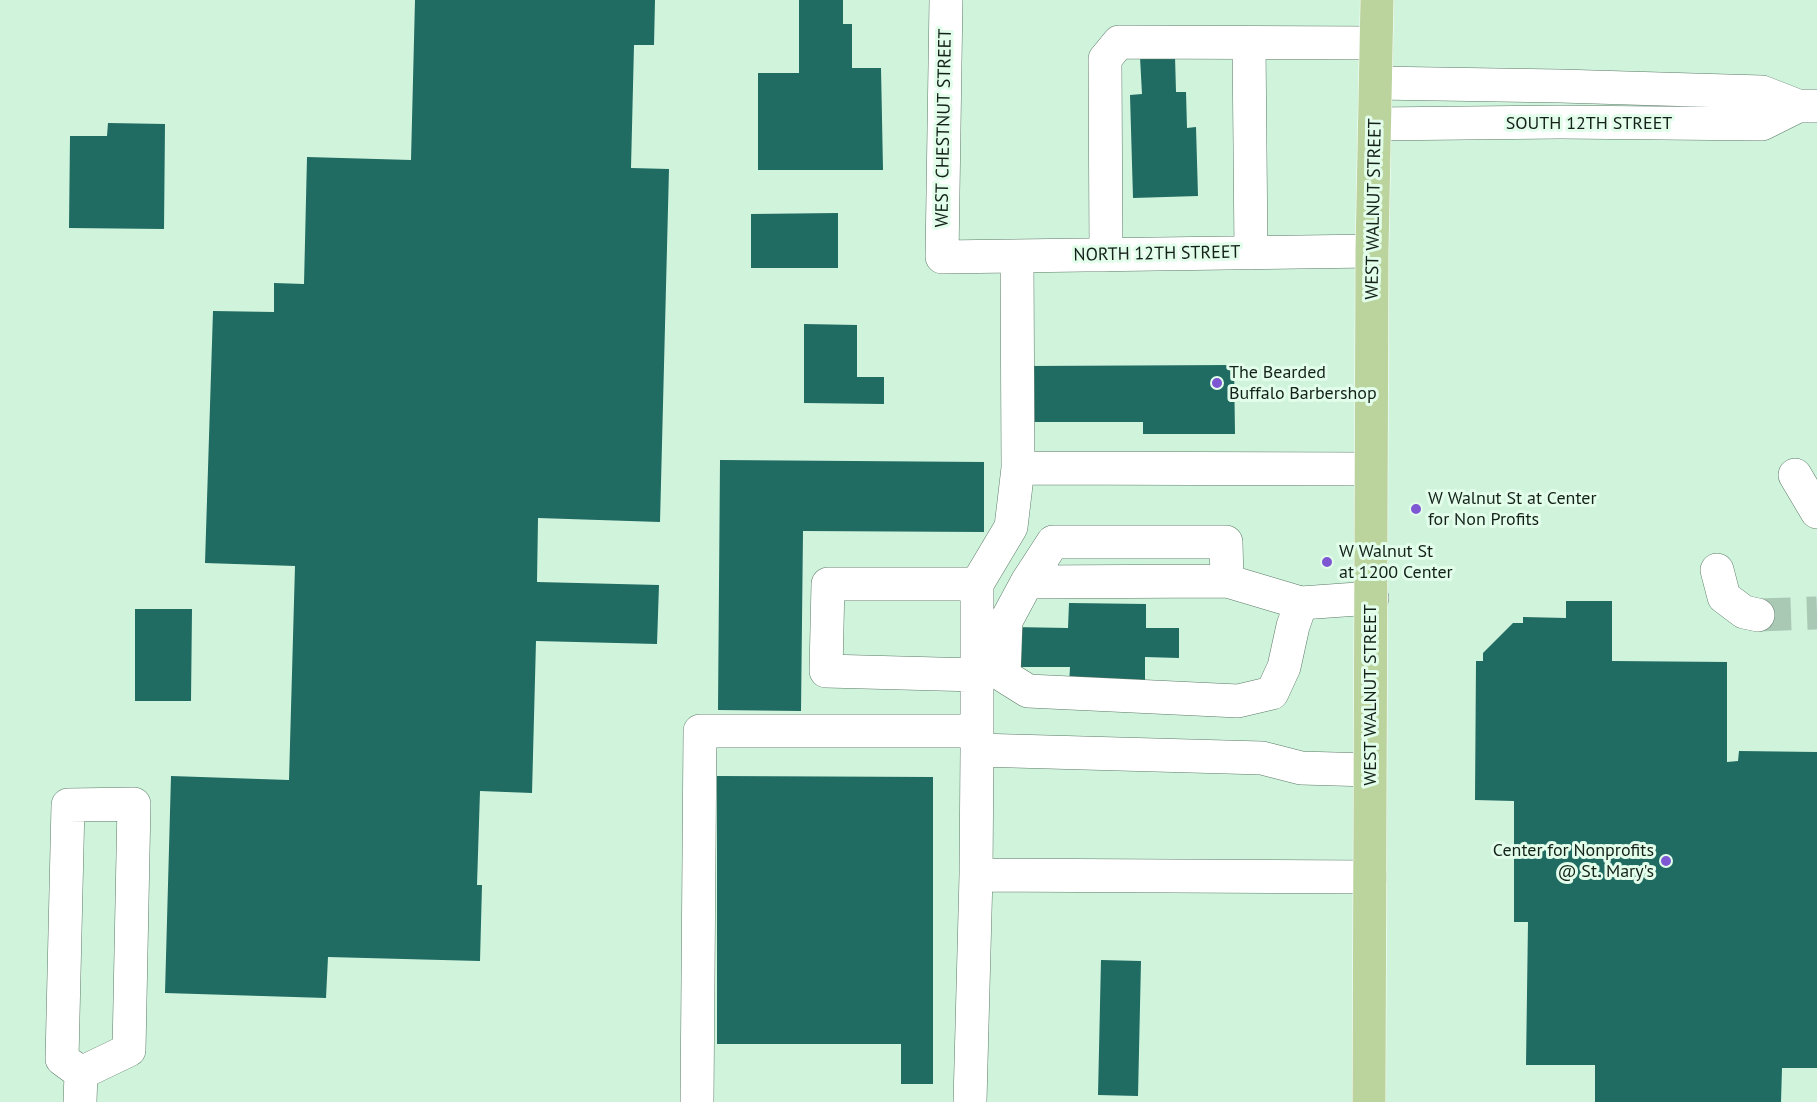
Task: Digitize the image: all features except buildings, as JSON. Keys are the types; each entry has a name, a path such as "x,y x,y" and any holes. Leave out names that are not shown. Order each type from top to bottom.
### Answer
{"main road":[{"name":"WEST WALNUT STREET","path":"1369,1102 1372,251 1377,0"}],"street":[{"name":"WEST CHESTNUT STREET","path":"942,257 946,0"},
{"path":"1106,255 1105,59 1119,42 1376,43"},
{"path":"1249,43 1251,253"},
{"name":"SOUTH 12TH STREET","path":"1376,83 1582,86 1762,92 1807,106"},
{"name":"SOUTH 12TH STREET","path":"1375,124 1560,122 1762,124 1807,106"},
{"name":"NORTH 12TH STREET","path":"942,257 1372,251"},
{"path":"970,1102 976,875 977,584 1011,526 1018,468 1017,256"},
{"path":"1018,468 1371,469"},
{"path":"1795,476 1817,512"},
{"path":"1301,603 1284,666 1272,693 1238,701 1028,692 1004,676 1006,621 1027,582 1053,542 1226,542 1227,581 1301,603 1372,598"},
{"path":"1717,570 1724,597 1744,612 1758,615"},
{"path":"977,584 828,584 826,671 977,675"},
{"path":"697,1102 700,731 977,740 1262,758 1301,768 1370,770"},
{"path":"134,804 129,1050 80,1087 62,1059 68,805 134,804"},
{"path":"976,875 1370,876"}],"tunnel":[{"path":"1758,615 1817,613"}],"place":[{"name":"The Bearded Buffalo Barbershop","path":"1217,383"},
{"name":"W Walnut St at Center for Non Profits","path":"1416,509"},
{"name":"W Walnut St at 1200 Center","path":"1327,562"},
{"name":"Center for Nonprofits @ St. Mary's","path":"1666,861"}]}
